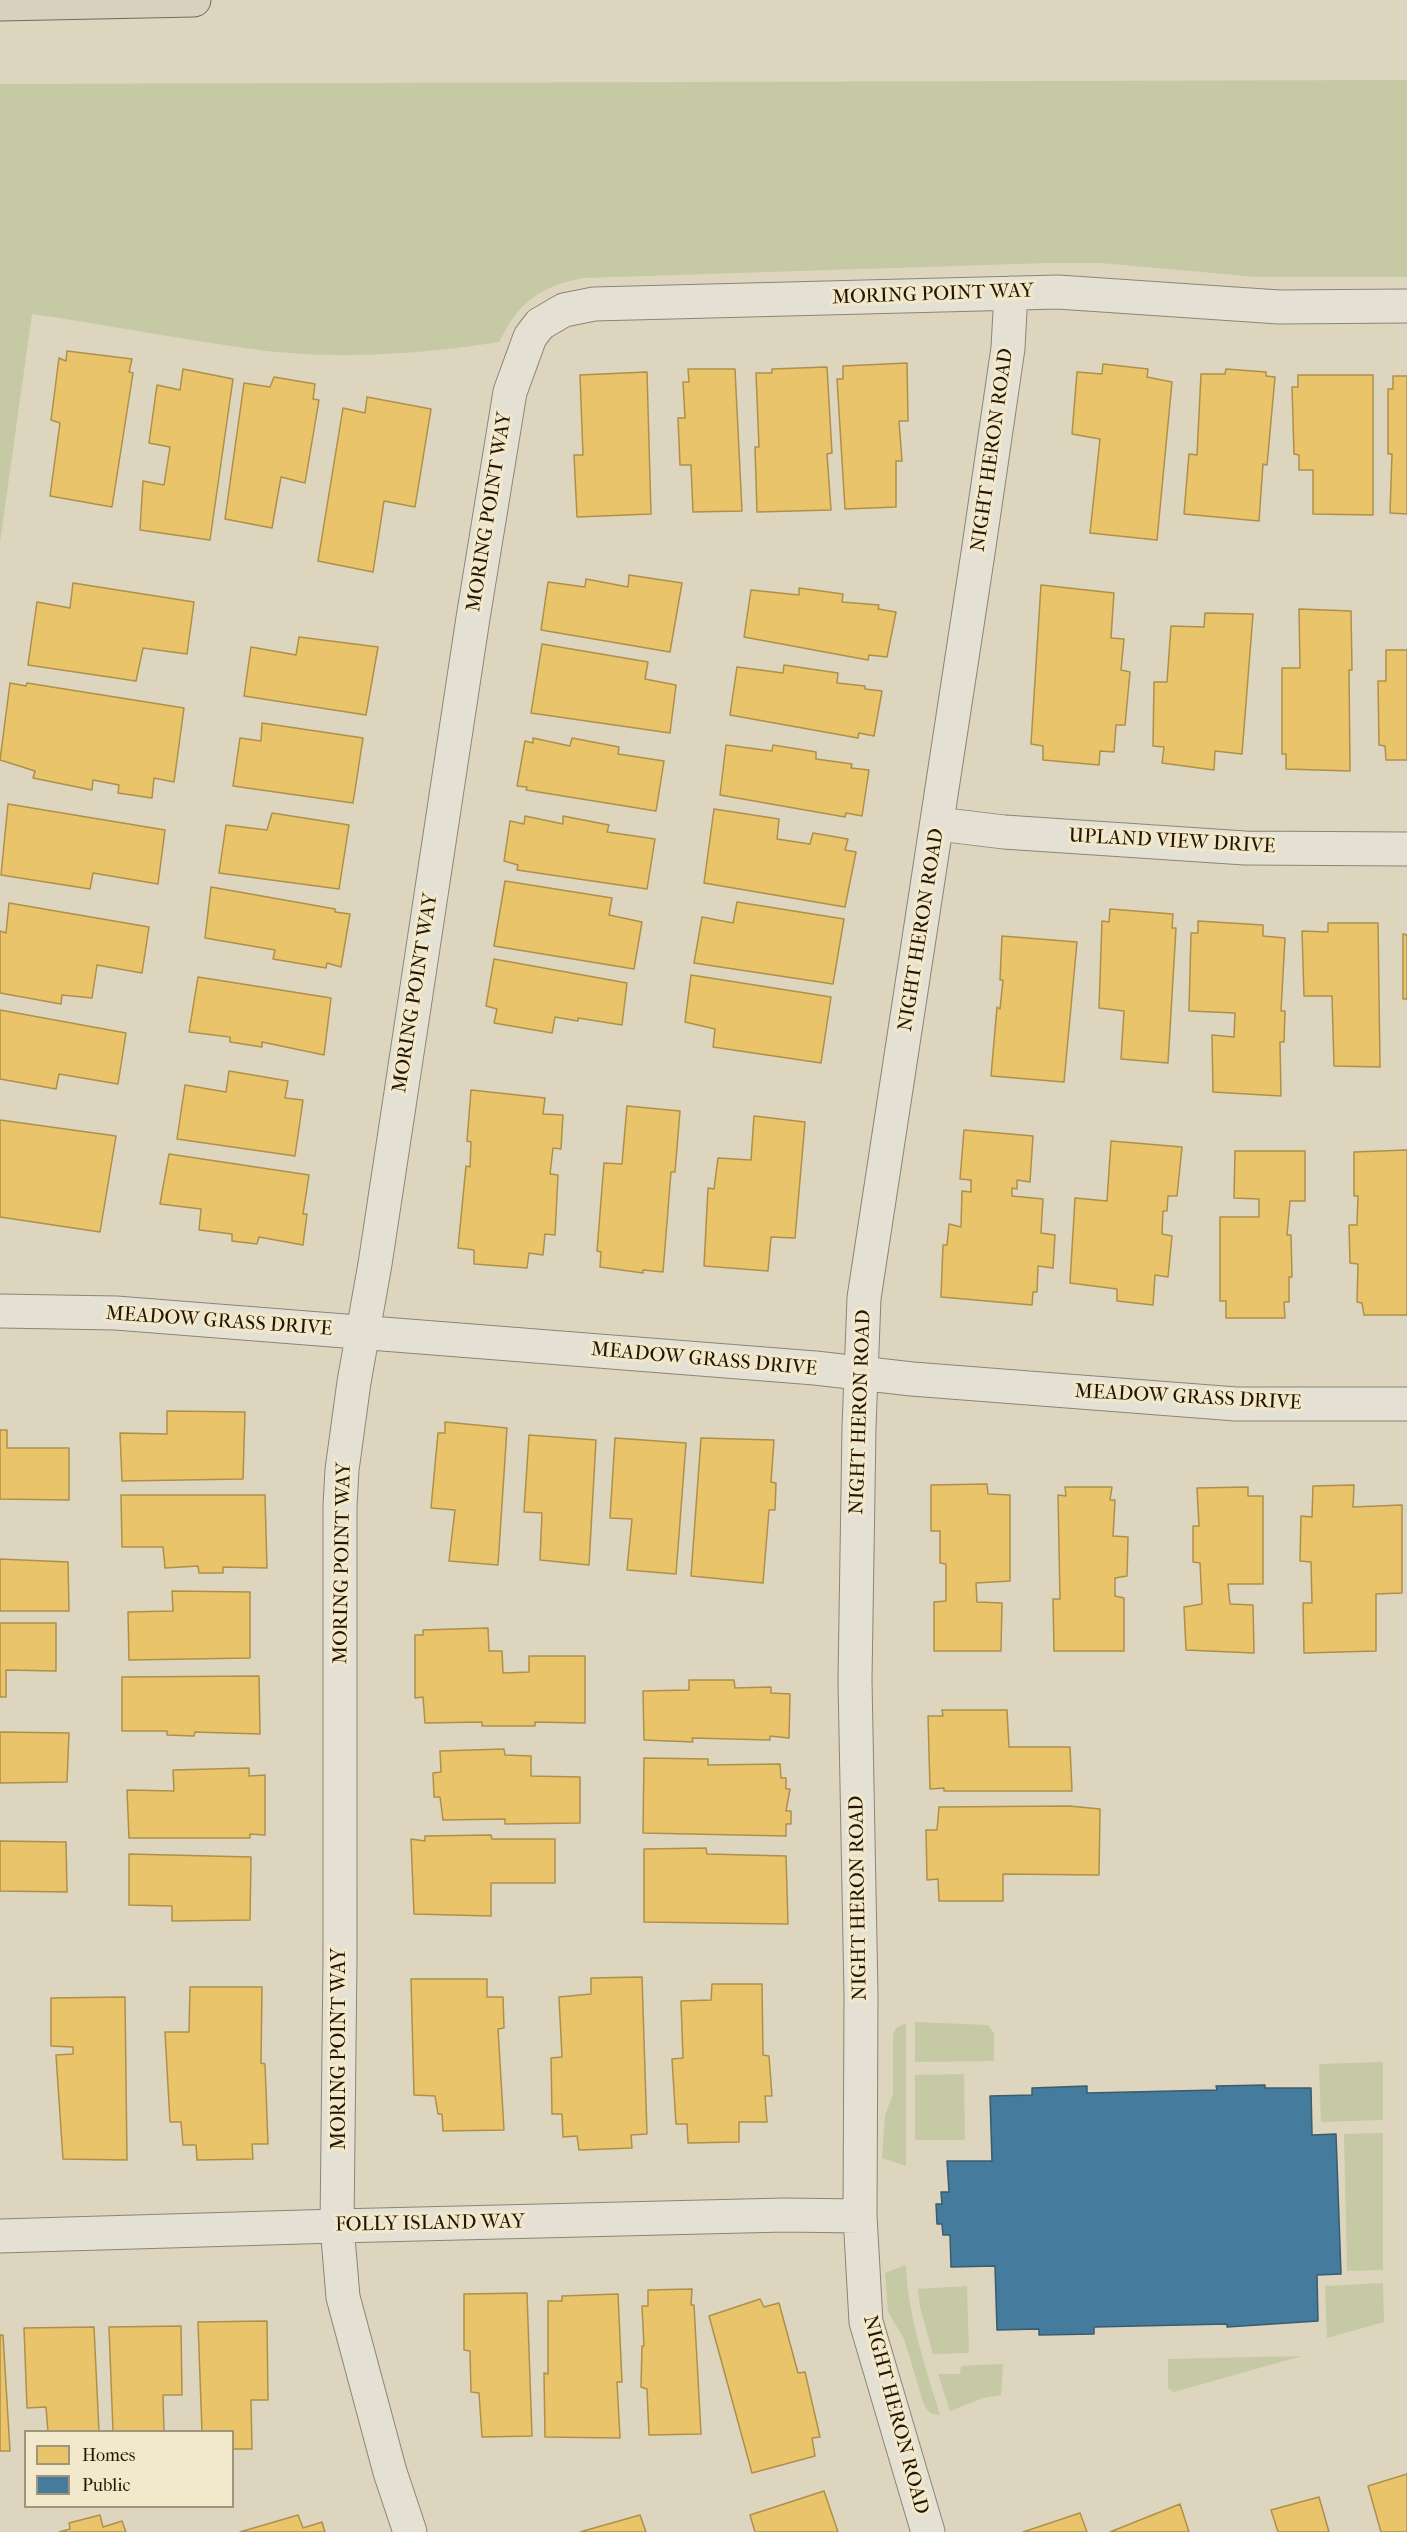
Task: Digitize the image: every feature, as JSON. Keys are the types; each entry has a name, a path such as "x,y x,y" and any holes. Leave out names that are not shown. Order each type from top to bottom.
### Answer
{"main road":[{"path":"0,4 194,0"}],"street":[{"name":"MORING POINT WAY","path":"410,2532 390,2472 343,2297 337,2226 340,1958 340,1506 352,1397 364,1334 473,618 510,392 530,338 540,324 564,310 594,304 1058,292 1279,307 1407,306"},
{"name":"NIGHT HERON ROAD","path":"928,2532 866,2322 860,2216 861,1995 855,1680 860,1373 864,1298 938,824 1008,348 1011,293"},
{"name":"UPLAND VIEW DRIVE","path":"938,824 1015,833 1245,848 1407,849"},
{"name":"MEADOW GRASS DRIVE","path":"0,1311 116,1313 1236,1404 1407,1404"},
{"name":"FOLLY ISLAND WAY","path":"0,2236 337,2226 860,2216"}],"green space":[{"path":"1407,80 1407,277 1258,277 1101,263 1047,263 583,278 554,286 532,298 514,316 499,342 441,350 354,355 267,351 32,314 0,542 0,84"},
{"path":"915,2022 988,2025 994,2033 994,2061 915,2062"},
{"path":"906,2023 906,2166 882,2158 885,2115 893,2094 893,2034 896,2028"},
{"path":"1383,2062 1383,2120 1321,2122 1319,2064"},
{"path":"964,2074 965,2140 915,2140 915,2075"},
{"path":"1383,2133 1383,2270 1347,2271 1344,2134"},
{"path":"906,2265 914,2322 940,2415 930,2413 924,2405 904,2339 888,2312 885,2273"},
{"path":"1383,2283 1384,2322 1327,2338 1325,2286"},
{"path":"967,2286 969,2353 933,2354 920,2307 918,2289"},
{"path":"1302,2356 1174,2392 1168,2388 1168,2359"},
{"path":"1003,2364 1001,2395 983,2398 950,2411 938,2374 960,2374 961,2366"}],"building: Homes":[{"path":"67,351 132,359 129,372 133,373 112,507 50,496 60,423 51,420 59,358 66,361"},
{"path":"907,363 908,421 899,421 902,461 896,461 896,507 845,509 837,379 843,379 843,366"},
{"path":"1103,364 1148,369 1147,377 1172,382 1157,540 1090,533 1100,439 1072,434 1077,372 1102,374"},
{"path":"827,367 832,453 827,454 831,510 757,512 755,447 759,447 756,373 772,373 772,369"},
{"path":"183,369 233,379 210,540 140,530 143,481 164,485 170,447 149,443 157,385 180,390"},
{"path":"688,369 735,369 742,511 693,512 691,465 680,465 678,418 685,418 683,382 689,382"},
{"path":"1226,369 1266,372 1266,376 1275,377 1267,465 1263,464 1259,521 1184,514 1189,454 1197,455 1201,374 1225,374"},
{"path":"647,372 651,514 577,517 574,455 583,455 580,375"},
{"path":"1298,375 1373,375 1373,515 1313,514 1313,470 1299,470 1299,455 1294,454 1292,387 1298,387"},
{"path":"1393,376 1407,376 1407,514 1390,513 1392,454 1388,454 1388,389 1393,389"},
{"path":"274,377 315,384 313,399 319,400 305,483 281,477 272,528 225,519 244,383 270,387"},
{"path":"367,397 431,409 415,507 384,501 373,572 318,561 343,408 365,413"},
{"path":"629,575 682,583 670,652 541,630 548,582 585,587 586,579 628,587"},
{"path":"73,583 194,602 187,654 143,648 136,681 28,665 37,602 70,608"},
{"path":"1041,585 1114,593 1111,638 1124,639 1121,670 1130,672 1125,725 1116,725 1114,752 1100,751 1099,765 1043,760 1043,746 1031,744"},
{"path":"799,588 843,594 842,602 879,605 878,609 896,612 887,657 869,655 868,660 744,637 751,590 799,595"},
{"path":"1299,609 1351,611 1350,771 1286,769 1286,754 1282,754 1282,668 1300,668"},
{"path":"1205,613 1253,614 1242,754 1215,751 1214,770 1162,763 1164,747 1153,746 1154,682 1167,682 1171,626 1204,627"},
{"path":"299,637 378,647 366,715 244,696 251,647 296,655"},
{"path":"542,644 648,662 645,679 676,685 670,733 531,713"},
{"path":"1386,650 1407,650 1407,760 1386,760 1385,746 1379,745 1378,681 1386,681"},
{"path":"784,665 838,673 837,683 865,686 865,689 882,691 874,736 859,733 858,738 730,715 737,667 783,673"},
{"path":"10,683 26,686 27,683 184,708 174,782 154,778 152,798 118,793 119,785 93,780 92,790 33,778 35,771 0,760"},
{"path":"262,723 363,738 353,803 233,786 240,738 261,741"},
{"path":"533,738 570,746 572,738 619,747 618,754 664,761 656,811 526,790 527,787 517,786 525,741 533,743"},
{"path":"726,745 772,751 773,745 816,752 816,759 852,764 851,768 869,770 862,816 846,813 845,817 720,795"},
{"path":"8,804 165,830 158,884 93,873 90,889 1,875"},
{"path":"714,809 779,819 777,839 810,844 813,833 848,839 845,850 856,852 845,907 704,883"},
{"path":"272,813 349,825 339,889 219,873 226,825 267,830"},
{"path":"525,816 563,824 563,816 609,825 607,832 655,839 647,889 517,870 518,865 504,861 510,821 524,824"},
{"path":"505,881 612,898 609,915 642,922 634,969 494,946"},
{"path":"211,887 335,909 335,912 350,914 341,967 327,963 326,968 273,959 275,950 205,938"},
{"path":"737,902 844,919 833,984 694,963 702,917 733,923"},
{"path":"9,903 149,927 142,973 97,965 92,998 62,995 61,1004 0,993 0,931 6,933"},
{"path":"1110,909 1173,914 1172,928 1176,928 1168,1063 1121,1059 1124,1011 1099,1008 1102,921 1109,922"},
{"path":"1198,921 1263,925 1263,936 1285,938 1281,1011 1285,1011 1284,1042 1280,1042 1281,1096 1213,1092 1212,1035 1234,1037 1235,1013 1189,1011 1191,933 1198,933"},
{"path":"1328,923 1378,923 1380,1067 1334,1066 1332,996 1304,996 1302,931 1328,932"},
{"path":"1403,934 1407,935 1407,999 1403,999"},
{"path":"1002,936 1077,942 1064,1082 991,1076 997,1007 1000,1009 1003,980 1000,980"},
{"path":"494,959 627,983 622,1025 555,1017 552,1033 494,1023 497,1009 486,1006"},
{"path":"691,975 831,997 821,1063 713,1047 715,1029 685,1022"},
{"path":"198,977 331,998 324,1055 262,1042 262,1047 230,1042 230,1037 189,1032"},
{"path":"0,1010 126,1033 118,1084 59,1074 56,1089 0,1079"},
{"path":"229,1071 288,1081 285,1098 303,1100 295,1156 177,1139 185,1085 226,1092"},
{"path":"471,1090 545,1098 543,1114 563,1115 561,1149 553,1148 550,1174 558,1175 555,1235 545,1234 543,1255 529,1253 527,1268 474,1264 474,1250 458,1248 466,1166 470,1167 471,1142 467,1141"},
{"path":"627,1106 680,1111 675,1172 671,1172 663,1272 643,1270 643,1273 600,1267 601,1252 597,1251 604,1163 622,1164"},
{"path":"754,1116 805,1122 795,1238 771,1237 768,1271 704,1266 708,1188 714,1189 718,1158 751,1160"},
{"path":"0,1120 116,1136 100,1232 0,1217"},
{"path":"964,1130 1033,1136 1030,1182 1017,1180 1017,1189 1012,1188 1012,1196 1043,1199 1041,1233 1055,1235 1053,1268 1038,1266 1037,1292 1033,1292 1032,1305 941,1297 943,1245 947,1245 949,1224 961,1227 962,1191 971,1192 971,1180 960,1179"},
{"path":"1111,1141 1182,1147 1177,1196 1168,1196 1167,1211 1163,1211 1162,1234 1172,1236 1168,1277 1155,1275 1153,1305 1117,1301 1117,1289 1070,1283 1075,1198 1107,1201"},
{"path":"1407,1150 1407,1315 1364,1315 1362,1303 1357,1302 1358,1264 1350,1263 1349,1225 1357,1225 1358,1196 1354,1196 1354,1152"},
{"path":"1235,1151 1305,1151 1305,1201 1290,1201 1287,1235 1291,1235 1292,1277 1289,1277 1289,1302 1284,1302 1285,1318 1226,1318 1226,1301 1220,1301 1220,1217 1259,1217 1259,1199 1234,1198"},
{"path":"169,1154 309,1175 303,1214 307,1214 303,1245 259,1237 257,1244 232,1241 232,1234 199,1230 201,1209 160,1204"},
{"path":"167,1411 245,1412 243,1479 122,1481 120,1433 167,1434"},
{"path":"445,1422 507,1428 498,1565 449,1561 455,1510 431,1508 438,1433 445,1433"},
{"path":"0,1430 7,1430 7,1448 69,1448 69,1500 0,1499"},
{"path":"529,1435 596,1440 589,1565 540,1560 542,1513 524,1512"},
{"path":"615,1438 686,1443 676,1574 627,1570 632,1519 610,1518"},
{"path":"701,1438 774,1440 771,1482 776,1483 775,1510 769,1510 763,1583 691,1576"},
{"path":"987,1484 988,1494 1010,1495 1010,1581 976,1583 977,1602 1002,1603 1001,1651 934,1651 934,1602 946,1601 946,1564 940,1563 940,1531 931,1531 931,1485"},
{"path":"1354,1485 1353,1507 1402,1505 1402,1593 1376,1594 1376,1651 1304,1653 1303,1603 1312,1603 1311,1562 1300,1561 1301,1516 1312,1517 1313,1486"},
{"path":"1065,1487 1112,1487 1110,1500 1115,1500 1113,1536 1128,1537 1127,1576 1115,1578 1115,1596 1124,1598 1124,1651 1054,1651 1053,1599 1060,1599 1058,1495 1066,1496"},
{"path":"1248,1487 1248,1496 1263,1496 1263,1584 1228,1584 1230,1604 1253,1605 1254,1653 1186,1650 1184,1607 1202,1604 1200,1563 1193,1562 1193,1526 1199,1526 1197,1488"},
{"path":"121,1495 265,1495 267,1568 223,1567 223,1573 199,1573 198,1566 165,1568 163,1547 122,1547"},
{"path":"0,1559 68,1562 69,1611 0,1611"},
{"path":"172,1591 250,1592 250,1658 129,1660 128,1612 173,1611"},
{"path":"0,1623 56,1623 56,1671 6,1670 6,1697 0,1697"},
{"path":"488,1628 489,1651 502,1651 503,1673 529,1672 529,1656 585,1656 585,1723 535,1722 535,1726 482,1726 482,1722 425,1723 423,1697 415,1698 415,1635 423,1635 423,1630"},
{"path":"259,1676 260,1734 195,1732 194,1736 167,1735 167,1731 122,1731 122,1677"},
{"path":"689,1680 734,1680 735,1688 771,1687 771,1693 790,1694 789,1738 770,1736 770,1740 692,1738 693,1742 644,1740 643,1691 689,1690"},
{"path":"942,1710 1007,1710 1009,1747 1070,1747 1072,1791 944,1791 944,1788 930,1789 928,1716 943,1716"},
{"path":"0,1732 69,1733 67,1782 0,1783"},
{"path":"504,1749 505,1755 531,1756 531,1776 580,1777 580,1823 505,1824 505,1819 443,1820 440,1797 434,1797 433,1773 441,1772 440,1751"},
{"path":"644,1758 708,1759 708,1765 780,1764 781,1778 786,1778 786,1789 790,1789 786,1811 791,1811 791,1824 786,1824 786,1836 643,1833"},
{"path":"249,1768 249,1776 265,1775 265,1835 250,1834 250,1838 129,1838 127,1790 174,1791 173,1770"},
{"path":"1069,1806 1100,1809 1099,1875 1003,1874 1003,1901 939,1901 938,1879 927,1880 926,1830 937,1830 939,1807"},
{"path":"491,1835 492,1839 555,1839 555,1883 491,1883 491,1916 414,1914 411,1839 425,1841 425,1836"},
{"path":"0,1841 66,1842 67,1892 0,1891"},
{"path":"706,1848 707,1854 786,1856 788,1924 644,1922 644,1849"},
{"path":"129,1854 251,1857 250,1920 172,1921 172,1906 129,1905"},
{"path":"642,1977 647,2134 631,2135 632,2148 579,2150 577,2136 563,2137 562,2114 552,2114 551,2058 562,2057 559,1997 591,1994 591,1978"},
{"path":"411,1979 487,1979 487,1997 503,1997 504,2028 498,2029 504,2130 443,2131 442,2114 438,2114 435,2096 414,2095"},
{"path":"712,1984 762,1984 763,2055 769,2056 772,2096 765,2096 767,2122 739,2122 739,2142 688,2143 687,2124 676,2124 672,2059 683,2058 681,2001 711,2000"},
{"path":"190,1987 262,1987 261,2063 265,2064 268,2144 252,2144 253,2159 197,2160 196,2145 183,2145 181,2122 170,2122 165,2032 189,2032"},
{"path":"125,1997 127,2160 63,2159 56,2055 73,2054 73,2047 51,2046 51,1998"},
{"path":"692,2289 691,2305 694,2305 701,2434 649,2435 647,2389 641,2387 642,2346 644,2346 642,2306 648,2306 648,2290"},
{"path":"527,2293 532,2436 482,2437 479,2393 471,2392 470,2351 464,2350 464,2294"},
{"path":"618,2294 622,2382 617,2382 620,2438 545,2437 544,2373 548,2374 548,2301 562,2301 562,2296"},
{"path":"760,2299 764,2307 779,2303 798,2373 805,2372 820,2437 812,2438 815,2456 752,2473 709,2316"},
{"path":"267,2321 268,2400 251,2400 252,2449 234,2449 234,2430 202,2430 198,2322"},
{"path":"181,2326 182,2395 163,2395 164,2430 113,2430 109,2327"},
{"path":"94,2327 99,2430 48,2430 46,2407 27,2408 24,2328"},
{"path":"0,2335 3,2335 10,2451 0,2451"},
{"path":"1407,2474 1407,2532 1381,2532 1368,2486"},
{"path":"824,2491 838,2532 755,2532 750,2515"},
{"path":"1319,2497 1329,2532 1278,2532 1271,2510"},
{"path":"1180,2504 1189,2532 1110,2532"},
{"path":"1080,2513 1087,2532 1023,2532"},
{"path":"100,2515 103,2527 122,2521 126,2532 59,2532 70,2529 69,2523"},
{"path":"298,2515 303,2528 322,2522 325,2532 240,2532"},
{"path":"640,2515 646,2532 580,2532"}],"building: Public":[{"path":"1265,2085 1265,2088 1311,2088 1312,2135 1336,2134 1341,2274 1317,2275 1318,2321 1227,2327 1227,2324 1094,2327 1094,2334 1039,2335 1039,2329 997,2330 995,2266 951,2267 950,2235 943,2235 942,2224 937,2224 936,2204 942,2204 941,2192 949,2192 947,2161 992,2161 990,2096 1032,2095 1032,2088 1087,2086 1087,2093 1217,2090 1216,2086"}]}
